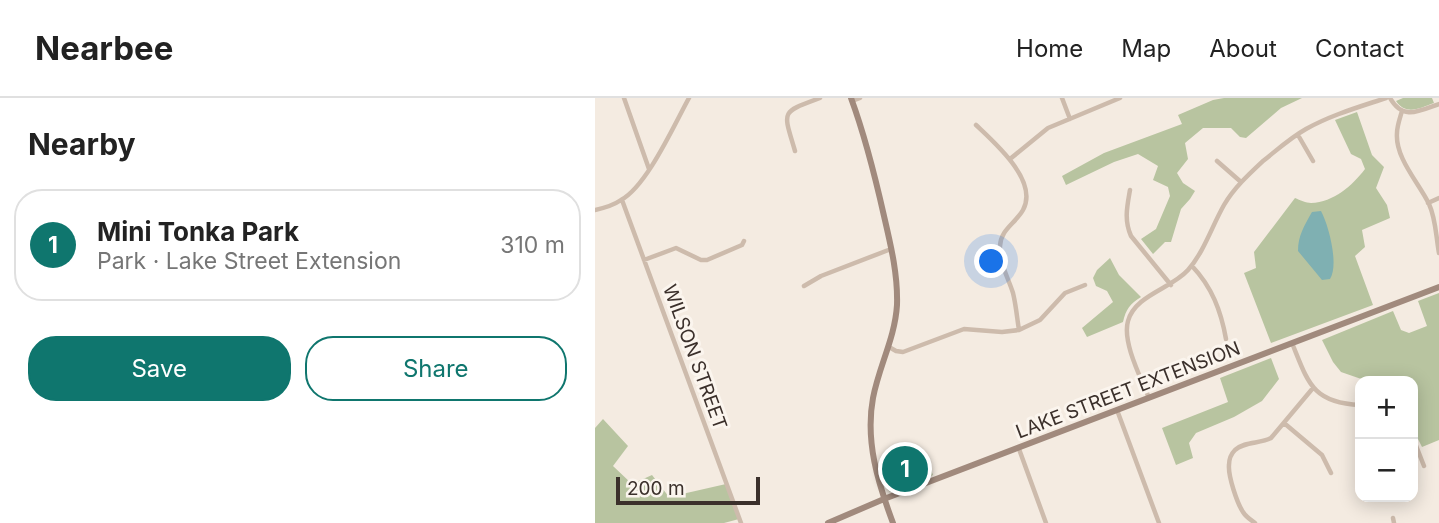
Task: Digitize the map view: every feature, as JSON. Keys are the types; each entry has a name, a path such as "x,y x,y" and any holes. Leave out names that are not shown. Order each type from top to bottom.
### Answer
{"street":[{"path":"624,98 650,170"},
{"path":"595,210 622,200 641,182 689,98"},
{"path":"795,151 786,121 788,113 793,108 821,98"},
{"path":"860,98 851,99 867,148 897,283 895,325 873,398 871,416 874,463 893,523"},
{"path":"1062,98 1070,119"},
{"path":"1010,159 1048,128 1120,98"},
{"path":"1149,398 1129,345 1128,320 1139,303 1177,281 1192,266 1225,204 1241,182 1278,148 1320,122 1388,98 1402,111 1413,113 1439,104"},
{"path":"1402,111 1397,131 1398,145 1432,213 1439,253"},
{"path":"977,125 1010,159 1025,190 1025,203 1020,215 1004,231 1000,256 1013,295 1019,330"},
{"path":"1298,135 1313,161"},
{"path":"1217,161 1241,182"},
{"path":"1130,190 1126,216 1131,236 1171,285"},
{"path":"1428,203 1439,198"},
{"name":"WILSON STREET","path":"622,200 741,523"},
{"path":"644,260 676,248 701,260 707,260 742,245 744,241"},
{"path":"804,286 821,276 891,249"},
{"path":"1192,266 1215,298 1226,340"},
{"path":"889,346 903,352 964,329 1002,332 1019,330 1040,320 1065,293 1085,285"},
{"name":"LAKE STREET EXTENSION","path":"828,523 884,499 1439,287"},
{"path":"1292,343 1304,374 1313,388 1338,403 1355,405"},
{"path":"1255,523 1238,502 1229,460 1241,446 1271,438 1313,388"},
{"path":"1117,410 1159,523"},
{"path":"1284,423 1322,455 1331,473"},
{"path":"1019,449 1046,523"},
{"path":"1418,450 1425,466"}],"green space":[{"path":"1224,98 1302,98 1281,108 1246,138 1240,137 1231,128 1203,128 1185,143 1188,159 1177,173 1183,183 1195,191 1181,209 1171,242 1165,242 1153,254 1141,239 1156,229 1170,196 1168,187 1153,180 1158,166 1138,154 1114,162 1066,185 1062,176 1104,153 1182,124 1178,115"},
{"path":"1403,98 1432,98 1434,103 1409,110 1396,101"},
{"path":"1357,112 1372,155 1384,167 1376,188 1387,205 1390,218 1362,230 1365,247 1355,256 1373,305 1271,343 1244,273 1256,268 1254,252 1295,198 1311,203 1327,200 1348,187 1365,169 1361,159 1351,154 1335,120"},
{"path":"1110,258 1119,275 1141,297 1129,307 1123,322 1087,337 1082,328 1113,302 1107,291 1096,286 1093,278 1097,270"},
{"path":"1439,293 1439,440 1422,447 1418,439 1418,376 1355,377 1341,372 1322,340 1393,311 1401,330 1409,333 1427,326 1418,301"},
{"path":"1271,358 1279,379 1262,401 1234,417 1196,433 1189,443 1193,458 1176,465 1162,428 1228,402 1220,378"},
{"path":"603,419 628,446 613,466 632,484 652,475 669,497 726,484 739,519 724,523 595,523 595,428"},
{"path":"924,452 933,475 890,492 884,482 879,462"}],"water":[{"path":"1321,211 1330,235 1334,265 1330,279 1322,280 1298,251 1300,236 1312,212"}],"place":[{"name":"Mini Tonka Park","path":"905,469"}]}
